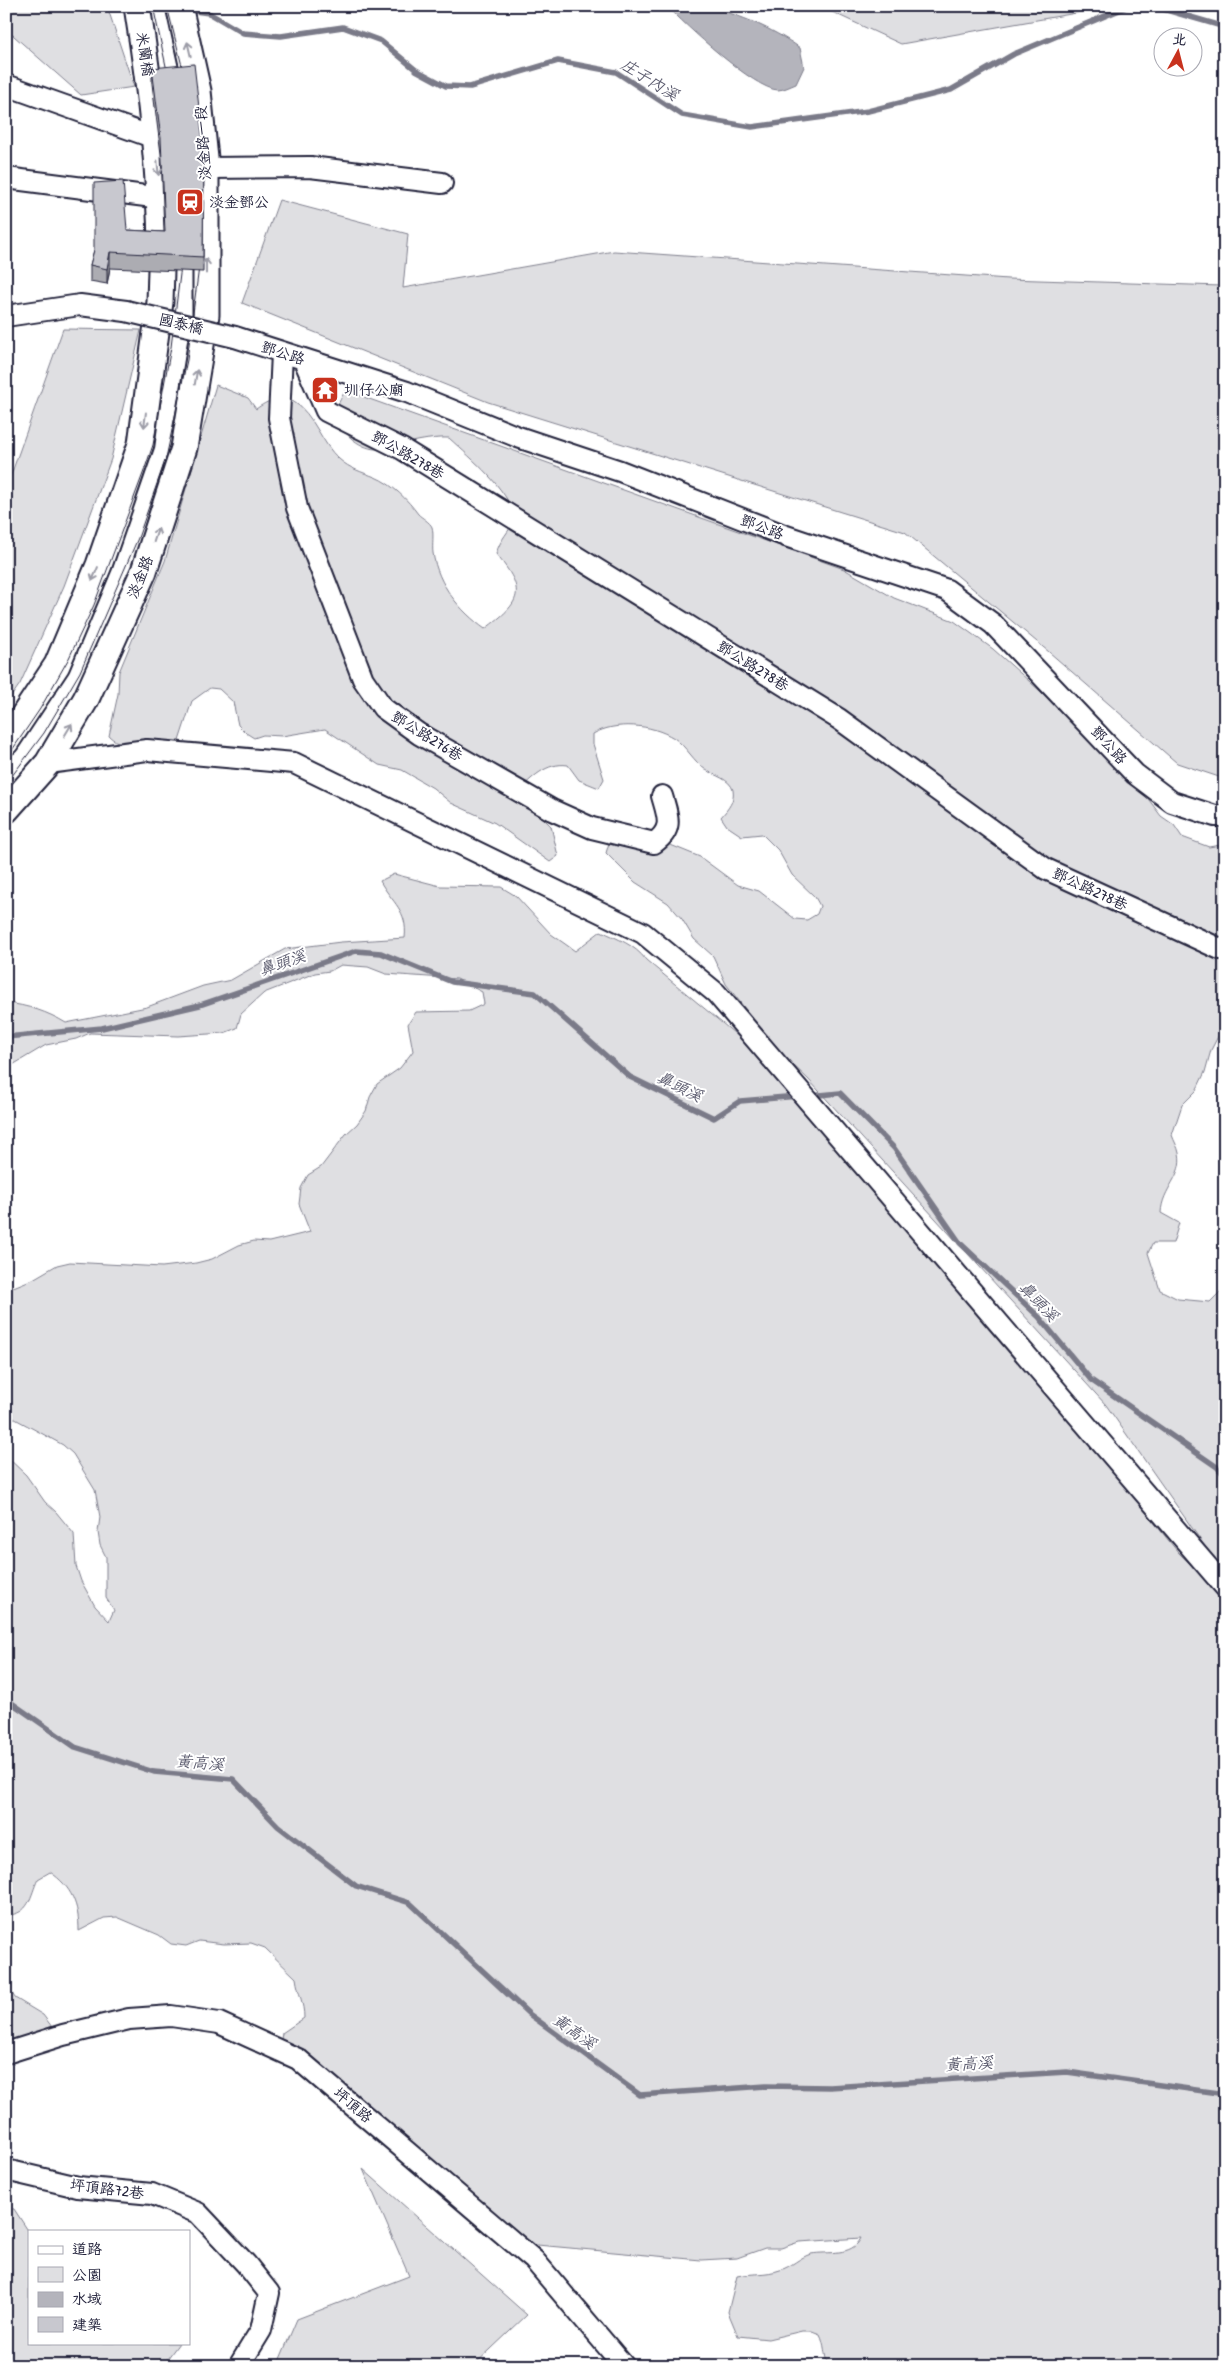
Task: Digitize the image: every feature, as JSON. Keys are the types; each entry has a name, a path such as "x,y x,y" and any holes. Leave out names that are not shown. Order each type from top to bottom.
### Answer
{"main road":[{"name":"米蘭橋","path":"137,6 156,138"},
{"name":"淡金路一段","path":"179,6 198,91 206,168 206,315"},
{"path":"6,742 57,664 99,565 142,444 160,302 161,198 156,138"},
{"name":"淡金路","path":"6,810 48,763 86,699 144,571 184,448 206,315"}],"street":[{"path":"6,85 156,138"},
{"path":"206,168 310,167 442,183"},
{"path":"6,178 161,198"},
{"name":"國泰橋","path":"6,316 80,305 126,311 235,337"},
{"name":"鄧公路","path":"235,337 407,392 518,437 620,471 786,536 947,590 993,624 1135,774 1172,802 1214,816 1225,816"},
{"name":"鄧公路276巷","path":"282,353 279,418 297,508 363,679 383,708 427,739 552,810 592,828 654,843 663,836 669,820 662,796"},
{"name":"鄧公路278巷","path":"304,360 326,411 402,449 839,719 1046,869 1220,949 1225,948"},
{"path":"48,763 147,750 294,764 642,934 716,993 1225,1587"},
{"name":"坪頂路","path":"6,2053 63,2035 129,2018 171,2016 219,2023 298,2059 534,2260 624,2366"},
{"name":"坪頂路72巷","path":"6,2170 78,2187 152,2194 198,2213 246,2264 269,2293 261,2330 239,2366"}],"green space":[{"path":"6,6 107,6 134,87 81,95 6,29"},
{"path":"819,6 1116,6 901,44"},
{"path":"1225,6 1225,779 1177,763 1049,652 905,532 488,402 242,303 279,200 408,234 403,288 614,251 1008,279 1221,286"},
{"path":"63,329 141,330 111,459 64,586 20,684 6,704 6,489"},
{"path":"216,385 248,398 256,409 269,401 279,399 294,402 307,414 327,445 339,459 352,468 381,480 399,493 432,527 433,553 445,586 467,614 485,629 507,611 516,595 513,578 496,554 516,518 511,506 488,475 449,438 427,439 376,449 356,442 345,432 338,419 338,405 347,388 361,396 844,569 894,598 954,621 993,649 1039,690 1143,792 1161,816 1174,825 1182,837 1209,847 1225,844 1225,1023 1211,1050 1205,1072 1196,1091 1182,1105 1172,1135 1180,1161 1176,1176 1162,1204 1161,1213 1179,1223 1173,1243 1153,1243 1148,1253 1160,1290 1178,1299 1210,1302 1225,1287 1225,1575 1106,1405 808,1079 777,1050 726,984 713,956 694,939 682,919 668,903 635,882 606,853 609,843 615,838 661,842 700,857 738,885 759,891 795,919 807,920 817,914 820,906 815,897 792,875 778,850 762,834 742,836 727,826 721,817 732,801 733,790 731,786 726,780 702,767 674,738 665,733 644,727 623,726 602,730 593,734 593,744 604,779 599,788 579,780 568,765 560,765 540,772 517,792 551,826 558,856 550,862 495,823 451,803 433,788 402,770 379,765 325,729 282,736 263,735 254,738 238,725 233,702 219,689 210,688 192,701 178,744 132,746 116,741 109,736 118,694 119,672 165,561"},
{"path":"394,874 440,886 501,887 516,896 551,934 575,951 601,931 626,943 637,950 646,960 804,1091 1178,1552 1225,1602 1225,2366 828,2366 820,2334 812,2331 802,2331 768,2339 738,2336 728,2312 737,2276 780,2270 811,2254 846,2251 857,2244 861,2238 799,2242 781,2248 765,2248 737,2258 701,2260 537,2245 524,2246 280,2045 282,2033 304,2018 303,2008 296,1978 265,1948 251,1943 224,1944 199,1941 186,1946 171,1944 159,1935 117,1917 104,1918 79,1931 78,1913 73,1897 64,1884 50,1872 38,1879 25,1908 20,1912 6,1915 6,1456 26,1475 45,1502 74,1534 76,1566 81,1581 95,1606 109,1621 114,1610 106,1598 106,1557 100,1545 98,1532 100,1517 95,1490 73,1454 63,1445 6,1414 6,1290 33,1279 57,1265 70,1262 162,1267 196,1263 212,1259 239,1245 254,1241 269,1242 310,1232 299,1204 301,1188 308,1175 321,1167 346,1134 357,1124 366,1111 370,1097 377,1084 400,1068 413,1051 408,1024 416,1012 469,1011 484,1004 482,992 457,979 386,974 368,967 341,965 330,971 315,973 264,993 241,1014 237,1028 224,1033 178,1036 90,1033 76,1039 46,1045 6,1069 6,1003 22,1005 37,1010 66,1023 147,1007 203,986 231,980 285,949 341,942 405,938 402,913 380,881"},
{"path":"6,1983 15,1998 43,2015 52,2027 39,2036 6,2049"},
{"path":"363,2169 527,2315 473,2366 277,2366 297,2319 409,2276"},
{"path":"6,2208 14,2209 28,2230 28,2344 178,2344 162,2366 6,2366"}],"water":[{"path":"667,6 711,8 752,21 790,41 800,48 804,67 796,84 778,90 767,87 753,79 720,55"}],"building":[{"path":"194,64 204,151 203,257 110,252 107,269 90,265 94,250 94,183 123,181 127,230 165,232 161,138 152,68"}],"waterway":[{"name":"庄子內溪","path":"160,6 172,8"},
{"name":"庄子內溪","path":"187,10 209,13 243,33 281,36 343,27 381,41 416,70 446,86 470,87 558,61 616,72 682,115 752,127 868,111 951,90 1014,54 1129,6"},
{"name":"庄子內溪","path":"1144,6 1156,7 1225,27"},
{"name":"鼻頭溪","path":"6,1037 102,1028 200,1005 356,951 381,953 452,982 535,993 630,1077 714,1118 740,1101 798,1096"},
{"name":"鼻頭溪","path":"810,1096 840,1093 894,1148 960,1243 1039,1317 1091,1380 1217,1467 1225,1476"},
{"name":"黃高溪","path":"6,1699 75,1747 154,1772 233,1779 278,1826 356,1886 410,1903 529,2014 640,2095 766,2086 830,2087 1067,2072 1225,2094"}],"tram line":[{"path":"153,6 169,80"},
{"path":"167,6 185,78"},
{"path":"6,759 40,709 69,658 94,605 144,471 153,445 171,347 182,258"},
{"path":"6,784 44,733 80,672 138,538 166,458 187,360 200,259"}],"place":[{"name":"淡金鄧公","path":"190,202"},
{"name":"圳仔公廟","path":"325,390"}]}
